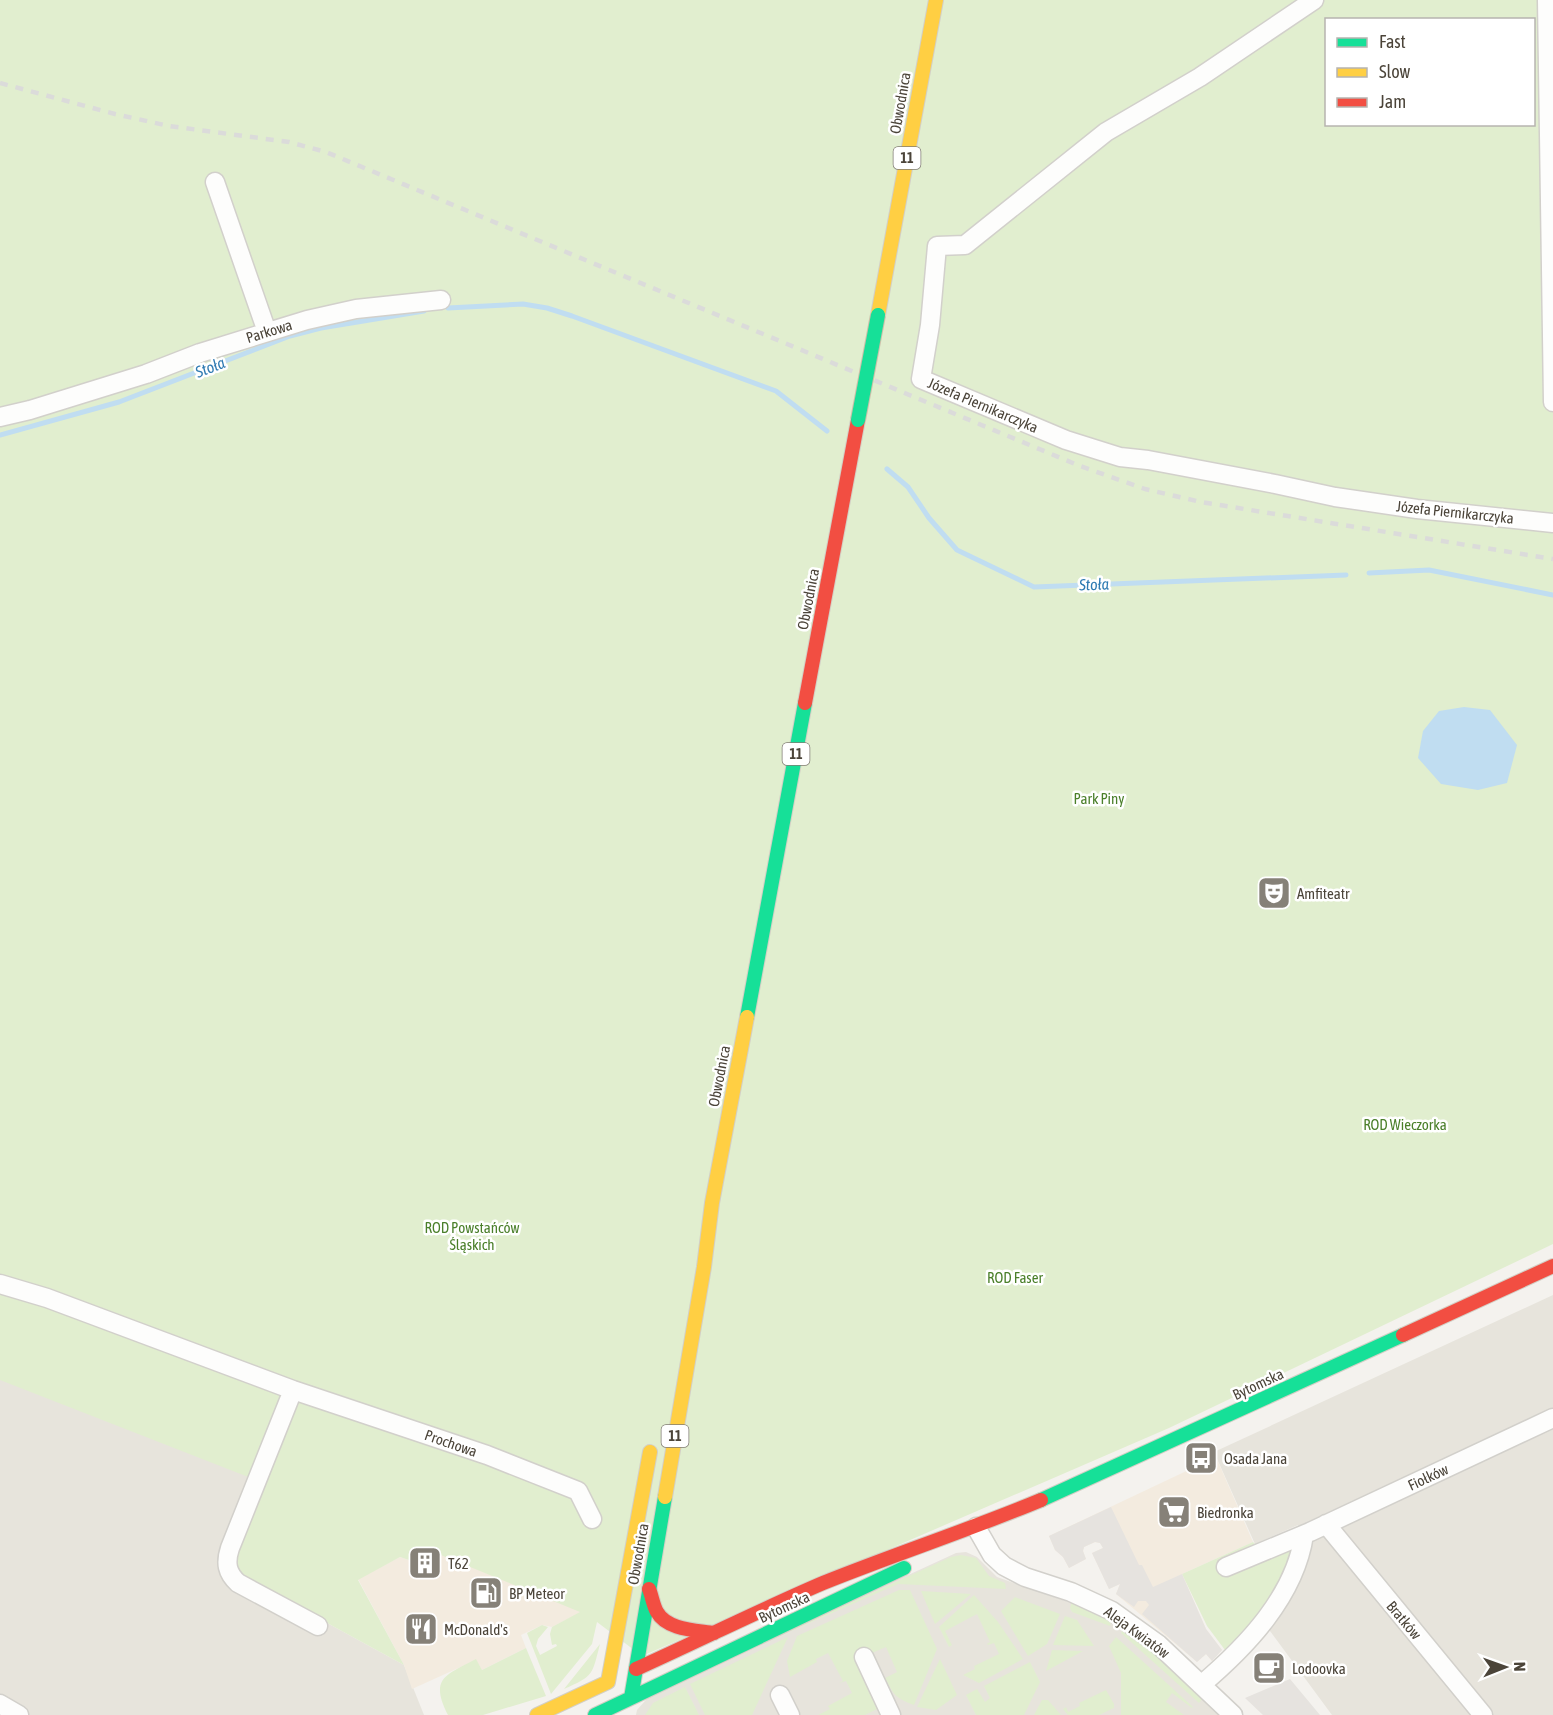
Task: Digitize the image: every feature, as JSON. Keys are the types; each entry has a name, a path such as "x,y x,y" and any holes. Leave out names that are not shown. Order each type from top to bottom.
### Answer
{"main road":[{"name":"Obwodnica","path":"631,1698 704,1268 712,1203 936,0"},
{"name":"Obwodnica","path":"682,1315 712,1203"},
{"name":"Bytomska","path":"636,1669 822,1584 976,1527 1060,1492 1191,1434 1553,1266"},
{"name":"Obwodnica","path":"537,1715 608,1682 652,1443"},
{"name":"Bytomska","path":"599,1713 948,1546 976,1527"},
{"path":"649,1589 658,1612 668,1623 714,1633"}],"street":[{"name":"Józefa Piernikarczyka","path":"1314,0 1200,77 1106,132 965,245 937,246 930,325 921,380 1066,440 1120,457 1347,499 1417,509 1553,523"},
{"path":"1547,0 1550,28 1553,402"},
{"path":"215,182 267,332"},
{"name":"Parkowa","path":"0,417 146,374 200,353 307,320 356,309 441,300"},
{"name":"Prochowa","path":"0,1284 47,1298 293,1390 487,1455 578,1491 592,1519"},
{"path":"293,1390 230,1548 227,1566 230,1576 238,1583 318,1626"},
{"name":"Fiołków","path":"1226,1567 1304,1534 1553,1419"},
{"name":"Bratków","path":"1326,1524 1483,1715"},
{"name":"Aleja Kwiatów","path":"976,1527 993,1555 1004,1566 1025,1577 1071,1592 1112,1611 1158,1644 1233,1715"},
{"path":"1202,1685 1225,1665 1265,1622 1288,1582 1302,1549 1304,1534"},
{"path":"864,1657 891,1715"},
{"path":"780,1695 790,1715"},
{"path":"0,1704 19,1715"}],"shaded area":[{"path":"128,1034 318,1618 404,1665 424,1715 0,1715 0,1089"},
{"path":"1553,1295 1553,1715 1332,1715 1267,1627 1308,1546 1298,1525 1255,1544 1214,1452"},
{"path":"1216,1457 1253,1542 1182,1574 1206,1629 1222,1650 1212,1661 1206,1654 1197,1662 1116,1594 1120,1584 1109,1589 1092,1553 1103,1548 1100,1543 1095,1542 1084,1547 1086,1559 1069,1568 1063,1557 1055,1550 1049,1536"},
{"path":"1111,1507 1139,1565 1142,1565 1153,1587 1182,1574 1206,1629 1222,1650 1212,1661 1206,1654 1197,1662 1142,1614 1149,1605 1146,1601 1138,1601 1134,1607 1116,1594 1120,1584 1109,1589 1092,1553 1103,1548 1100,1543 1095,1542 1084,1547 1086,1559 1069,1568 1063,1557 1055,1550 1049,1536"},
{"path":"446,1522 588,1609 552,1627 542,1625 521,1635 526,1648 482,1670 476,1660 412,1689 404,1665 358,1579 400,1557 418,1563"},
{"path":"966,1552 977,1557 997,1577 1108,1616 1160,1655 1219,1715 636,1715 637,1710 652,1693 956,1553"},
{"path":"1290,1679 1320,1715 1263,1715 1245,1698"}],"green space":[{"path":"0,0 1553,0 1553,1244 1169,1428 642,1656 597,1622 592,1644 551,1694 527,1633 542,1625 548,1627 538,1639 536,1646 540,1655 557,1646 552,1645 550,1634 552,1627 580,1612 436,1553 418,1563 400,1557 358,1580 404,1665 318,1618 247,1584 234,1564 261,1482 0,1380"},
{"path":"1295,1541 1283,1582 1228,1654 1207,1626 1182,1574 1253,1542 1255,1544 1260,1542 1262,1546 1247,1549 1217,1563 1222,1574"},
{"path":"961,1555 976,1558 989,1576 1005,1583 1006,1589 898,1584 689,1676 951,1557"},
{"path":"899,1590 910,1590 937,1649 914,1705 896,1695 885,1678 897,1672 886,1647 860,1658 881,1707 865,1715 818,1715 830,1709 828,1706 852,1693 846,1681 839,1683 843,1681 828,1653 790,1677 787,1661 797,1636"},
{"path":"921,1591 971,1594 935,1624"},
{"path":"974,1595 998,1622 1023,1659 979,1683 963,1675 975,1669 974,1666 999,1654 994,1643 987,1644 990,1642 977,1614 945,1631 952,1645 949,1647 939,1627"},
{"path":"1015,1597 1060,1614 1047,1644 1028,1656 1001,1611"},
{"path":"1072,1601 1111,1620 1110,1626 1072,1612 1070,1608"},
{"path":"1065,1616 1077,1620 1094,1646 1053,1645"},
{"path":"1126,1631 1175,1671 1202,1699 1199,1703 1121,1633"},
{"path":"788,1637 752,1715 705,1715 690,1684"},
{"path":"1116,1637 1193,1707 1172,1693 1166,1702 1184,1715 1121,1715 1121,1673 1109,1646"},
{"path":"600,1644 590,1673 581,1681 564,1689"},
{"path":"526,1648 546,1696 483,1715 448,1715 440,1693 441,1685 449,1674 476,1659 482,1670"},
{"path":"1052,1650 1083,1651 1046,1671"},
{"path":"940,1659 957,1695 936,1710 917,1707"},
{"path":"1030,1662 1040,1682 1024,1715 976,1715 966,1695 977,1689 985,1702 990,1698 984,1686"},
{"path":"685,1687 699,1715 645,1715 653,1703"},
{"path":"1106,1690 1114,1708 1099,1715 1068,1715 1063,1709 1066,1707 1068,1712 1080,1706 1079,1703"},
{"path":"1042,1700 1048,1700 1061,1715 1034,1715"}],"water":[{"path":"1464,707 1490,710 1517,745 1507,783 1478,790 1441,784 1418,758 1423,731 1439,711"}],"waterway":[{"name":"Stoła","path":"448,308 523,304 547,308 572,316 776,391 827,431"},
{"name":"Stoła","path":"0,435 119,402 290,336 321,328 424,311"},
{"name":"Stoła","path":"887,469 908,487 929,518 957,550 1034,587 1346,575"},
{"name":"Stoła","path":"1369,573 1429,570 1553,595"}],"railway":[{"path":"0,83 169,126 289,142 326,152 1080,466 1145,489 1201,502 1553,559"}],"traffic: fast":[{"path":"858,420 878,315"},
{"path":"747,1017 805,703"},
{"path":"1041,1500 1403,1335"},
{"path":"595,1715 631,1698 665,1497"},
{"path":"631,1698 904,1568"}],"traffic: slow":[{"path":"878,315 936,0"},
{"path":"665,1497 704,1267 712,1203 747,1017"},
{"path":"537,1715 608,1682 650,1452"}],"traffic: jam":[{"path":"805,703 858,420"},
{"path":"1403,1335 1553,1266"},
{"path":"636,1669 823,1583 1041,1500"},
{"path":"649,1589 654,1606 662,1618 675,1626 714,1633"}],"place":[{"name":"Amfiteatr","path":"1274,893"},
{"name":"Osada Jana","path":"1201,1458"},
{"name":"Biedronka","path":"1174,1512"},
{"name":"T62","path":"425,1563"},
{"name":"BP Meteor","path":"486,1593"},
{"name":"McDonald's","path":"421,1629"},
{"name":"Lodoovka","path":"1269,1668"}],"park label":[{"name":"Park Piny","path":"1099,798"},
{"name":"ROD Wieczorka","path":"1405,1124"},
{"name":"ROD Powstańców Śląskich","path":"472,1236"},
{"name":"ROD Faser","path":"1015,1277"}]}
